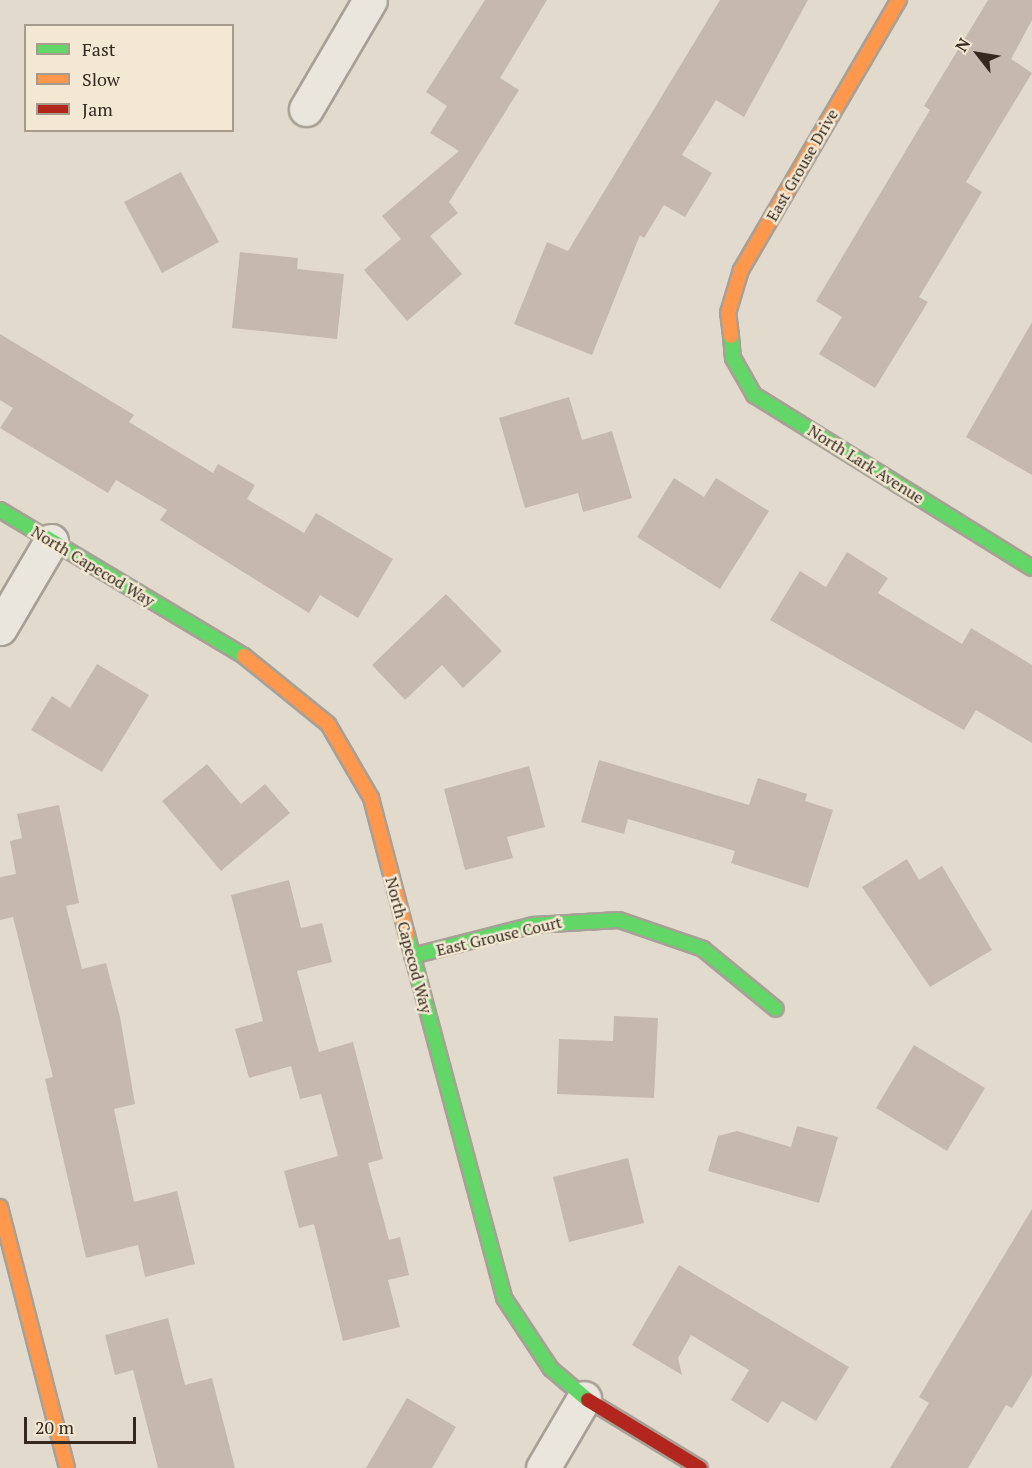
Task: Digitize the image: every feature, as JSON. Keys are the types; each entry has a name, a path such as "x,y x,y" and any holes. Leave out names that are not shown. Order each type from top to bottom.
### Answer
{"street":[{"path":"306,109 370,0"},
{"name":"East Grouse Drive","path":"728,337 728,313 741,270 899,0"},
{"name":"North Lark Avenue","path":"728,337 754,395 1032,568"},
{"name":"North Capecod Way","path":"0,510 262,667 328,724 371,798 504,1298 551,1369 584,1398 700,1468"},
{"path":"0,628 51,540"},
{"name":"East Grouse Court","path":"412,956 534,925 619,920 703,949 776,1009"},
{"path":"0,1207 66,1468"},
{"path":"543,1468 584,1398"}],"building":[{"path":"485,0 547,0 500,78 519,90 449,202 458,213 430,236 462,274 407,321 364,270 401,239 382,216 459,151 430,133 447,106 426,92"},
{"path":"720,0 808,0 744,117 716,100 682,155 712,173 685,217 664,205 644,238 640,235 592,355 514,324 547,242 568,251"},
{"path":"988,0 1032,0 1032,20 1011,59 1032,73 966,182 982,192 919,297 928,302 875,388 819,354 842,317 816,301 930,110 924,106"},
{"path":"181,172 219,242 162,273 124,202"},
{"path":"240,252 298,258 297,269 344,274 337,339 232,328"},
{"path":"1032,322 1032,475 966,437"},
{"path":"0,334 134,415 129,422 213,473 218,464 255,485 247,499 304,533 316,513 393,559 358,618 320,595 309,613 160,520 167,510 116,480 108,493 0,428 13,408 0,400"},
{"path":"569,397 582,440 612,431 632,498 583,512 578,493 525,508 499,418"},
{"path":"674,478 704,497 716,478 769,511 720,589 637,537"},
{"path":"847,552 888,578 878,593 962,644 971,628 1032,665 1032,743 976,710 964,730 770,620 800,571 826,587"},
{"path":"446,594 502,651 463,688 442,665 405,700 372,665"},
{"path":"97,664 149,695 102,772 31,730 52,696 70,708"},
{"path":"599,760 749,805 758,778 807,794 805,801 833,810 808,888 731,863 735,851 628,819 624,834 581,822"},
{"path":"207,764 241,804 265,784 290,813 221,871 162,801"},
{"path":"529,766 545,827 507,837 513,858 465,870 444,789"},
{"path":"59,805 79,903 66,906 82,969 106,963 120,1017 135,1104 114,1109 134,1202 177,1191 195,1264 145,1277 138,1245 86,1258 45,1079 53,1077 13,917 0,920 0,877 16,874 10,841 22,838 17,814"},
{"path":"907,859 919,880 942,866 992,950 930,987 862,887"},
{"path":"289,880 301,928 322,923 332,962 297,971 319,1052 353,1042 383,1159 368,1163 389,1240 400,1237 409,1275 388,1280 400,1327 343,1341 314,1224 299,1228 284,1171 338,1156 321,1094 300,1099 291,1066 249,1078 235,1029 263,1021 231,895"},
{"path":"614,1016 658,1018 654,1098 557,1094 559,1039 613,1041"},
{"path":"914,1045 985,1088 947,1151 876,1108"},
{"path":"797,1126 838,1137 819,1203 708,1171 718,1136 737,1131 791,1147"},
{"path":"628,1158 644,1223 569,1242 553,1177"},
{"path":"1032,1209 1032,1375 1012,1408 1006,1405 968,1468 890,1468 929,1403 919,1397"},
{"path":"679,1265 849,1367 816,1421 782,1401 768,1423 731,1400 749,1370 691,1335 678,1358 682,1375 632,1345"},
{"path":"168,1318 185,1385 212,1378 235,1468 158,1468 133,1370 115,1375 105,1335"},
{"path":"407,1398 456,1427 432,1468 366,1468"}],"traffic: fast":[{"path":"731,336 733,358 754,395 1032,568"},
{"path":"0,510 244,656"},
{"path":"412,956 534,925 619,920 703,949 776,1009"},
{"path":"407,935 504,1298 551,1369 588,1400"}],"traffic: slow":[{"path":"731,336 728,313 741,270 899,0"},
{"path":"244,656 328,724 371,798 407,935"},
{"path":"0,1207 67,1468"}],"traffic: jam":[{"path":"588,1400 700,1468"}]}
